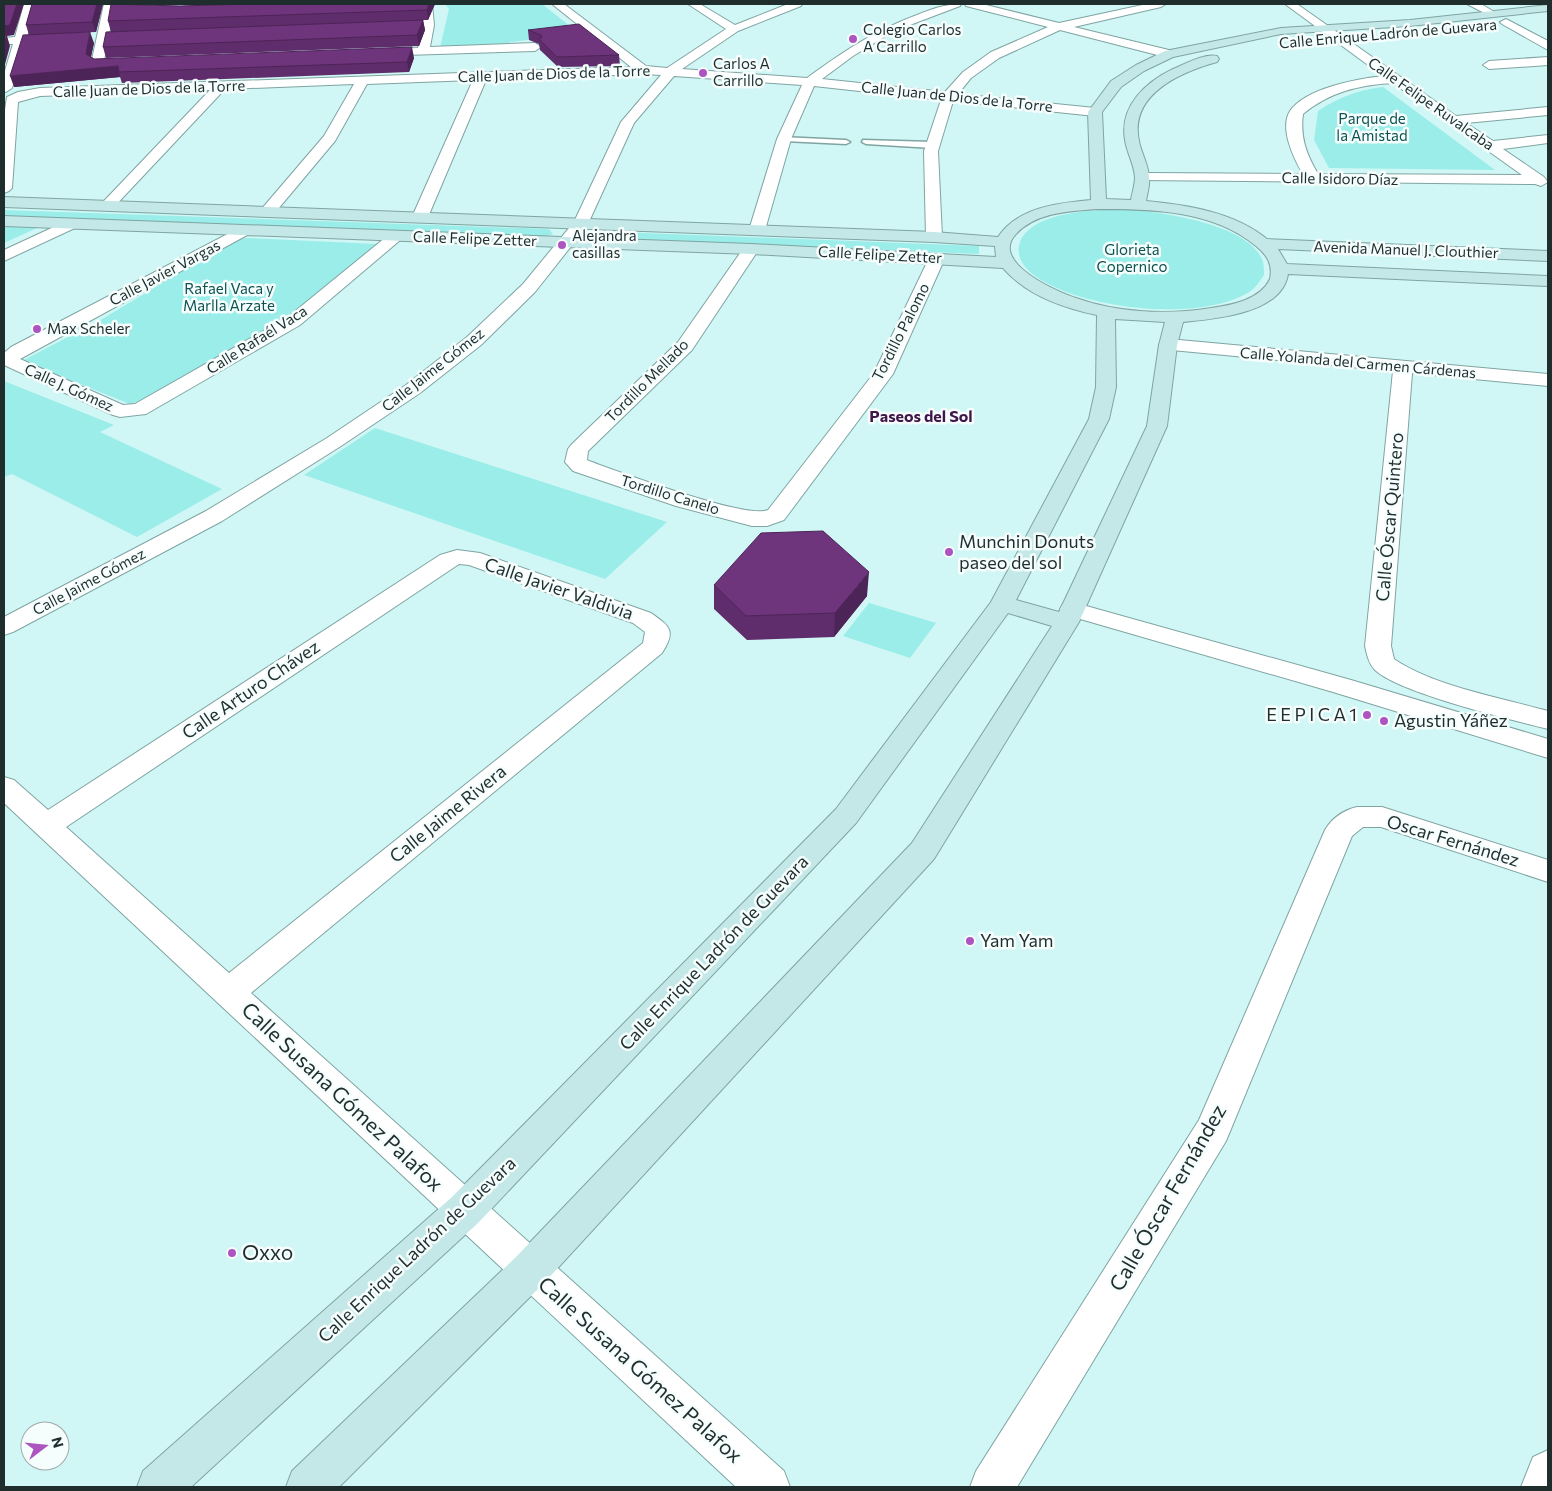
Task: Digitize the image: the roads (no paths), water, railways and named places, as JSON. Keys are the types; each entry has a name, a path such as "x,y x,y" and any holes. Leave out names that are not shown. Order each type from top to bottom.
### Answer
{"street":[{"path":"4,188 9,94 7,74 20,40 30,4"},
{"path":"423,51 423,25 426,4"},
{"path":"557,4 643,70"},
{"path":"693,4 734,29"},
{"name":"Calle Jaime Gómez","path":"4,627 214,516 334,442 412,389 474,341 529,288 581,223 628,122 671,71 734,29 797,4"},
{"path":"757,230 784,139 810,82 849,53 890,29 956,4"},
{"path":"970,4 1169,54"},
{"path":"934,237 931,151 948,97 967,75 994,55 1057,27 1161,4"},
{"name":"Calle Felipe Ruvalcaba","path":"1291,4 1544,184"},
{"path":"1473,4 1492,14"},
{"path":"111,7 97,64 137,62"},
{"name":"Calle Enrique Ladrón de Guevara","path":"1096,112 1116,84 1140,68 1169,54 1265,33 1410,23 1548,8"},
{"path":"11,18 27,18"},
{"name":"Calle Enrique Ladrón de Guevara","path":"1138,204 1142,177 1130,136 1131,116 1140,98 1151,88 1165,78 1199,62 1283,42 1426,32 1548,18"},
{"path":"1506,22 1548,46"},
{"path":"4,41 75,38"},
{"path":"364,54 535,47"},
{"path":"1489,64 1548,61"},
{"name":"Calle Juan de Dios de la Torre","path":"9,94 23,95 102,85 220,87 643,70 810,82 1096,112"},
{"path":"420,217 481,76"},
{"path":"1313,178 1297,152 1294,136 1296,113 1307,102 1323,93 1347,86 1396,79"},
{"path":"267,212 330,138 362,81"},
{"path":"108,205 220,87"},
{"path":"1453,120 1548,111"},
{"path":"1096,112 1098,204"},
{"path":"1490,146 1548,139"},
{"path":"1525,170 1548,168"},
{"name":"Calle Isidoro Díaz","path":"1142,177 1313,178 1544,184"},
{"name":"Calle Felipe Zetter","path":"4,202 934,237 1002,242"},
{"path":"1098,204 1138,204 1172,208 1211,218 1244,231 1265,244 1276,257 1280,269 1278,281 1270,292 1255,301 1235,309 1210,314 1175,317 1143,316 1106,311 1052,296 1016,275 1006,263 1002,253 1002,242 1010,230 1024,220 1061,208 1098,204"},
{"name":"Calle Felipe Zetter","path":"4,221 752,249 1006,263"},
{"path":"4,256 70,224"},
{"name":"Calle Javier Vargas","path":"9,358 18,350 243,231"},
{"name":"Calle Rafaél Vaca","path":"133,412 146,408 294,321 397,236"},
{"name":"Avenida Manuel J. Clouthier","path":"1265,244 1548,256"},
{"name":"Tordillo Mellado","path":"576,462 578,449 685,346 752,249"},
{"name":"Tordillo Palomo","path":"766,519 776,515 883,374 937,258"},
{"name":"Avenida Manuel J. Clouthier","path":"1280,269 1548,281"},
{"name":"Calle Enrique Ladrón de Guevara","path":"159,1487 465,1210 846,816 1002,604 1099,419 1106,387 1106,311"},
{"path":"308,1487 530,1270 923,851 1069,616 1157,426 1168,345 1175,317"},
{"name":"Calle Yolanda del Carmen Cárdenas","path":"1168,345 1548,380"},
{"name":"Calle J. Gómez","path":"9,358 13,364 120,411 133,412"},
{"name":"Calle Óscar Quintero","path":"1384,664 1379,655 1378,646 1403,368"},
{"name":"Tordillo Canelo","path":"576,462 586,470 684,501 752,519 766,519"},
{"name":"Calle Javier Valdivia","path":"457,557 472,558 642,618 658,630"},
{"name":"Calle Arturo Chávez","path":"47,825 440,564 457,557"},
{"path":"1002,604 1069,616 1342,686 1548,749"},
{"name":"Calle Jaime Rivera","path":"228,993 653,646 657,639 658,630"},
{"path":"1342,686 1384,664 1406,678 1548,720"},
{"name":"Calle Susana Gómez Palafox","path":"4,787 768,1487"},
{"name":"Oscar Fernández","path":"1357,817 1382,818 1548,871"},
{"name":"Calle Óscar Fernández","path":"992,1487 1213,1130 1340,830 1357,817"},
{"path":"1543,1487 1548,1472"}],"lane":[{"path":"784,139 846,142"},
{"path":"866,142 933,145"}],"place":[{"name":"Colegio Carlos A Carrillo","path":"853,39"},
{"name":"Carlos A Carrillo","path":"703,73"},
{"name":"Alejandra casillas","path":"562,245"},
{"name":"Max Scheler","path":"37,329"},
{"name":"Munchin Donuts paseo del sol","path":"949,552"},
{"name":"E E P I C A 1","path":"1367,715"},
{"name":"Agustin Yáñez","path":"1384,721"},
{"name":"Yam Yam","path":"970,941"},
{"name":"Oxxo","path":"232,1253"}],"district":[{"name":"Paseos del Sol","path":"921,416"}],"park label":[{"name":"Parque de la Amistad","path":"1372,128"},
{"name":"Glorieta Copernico","path":"1132,258"},
{"name":"Rafael Vaca y Marlla Arzate","path":"229,298"}]}
